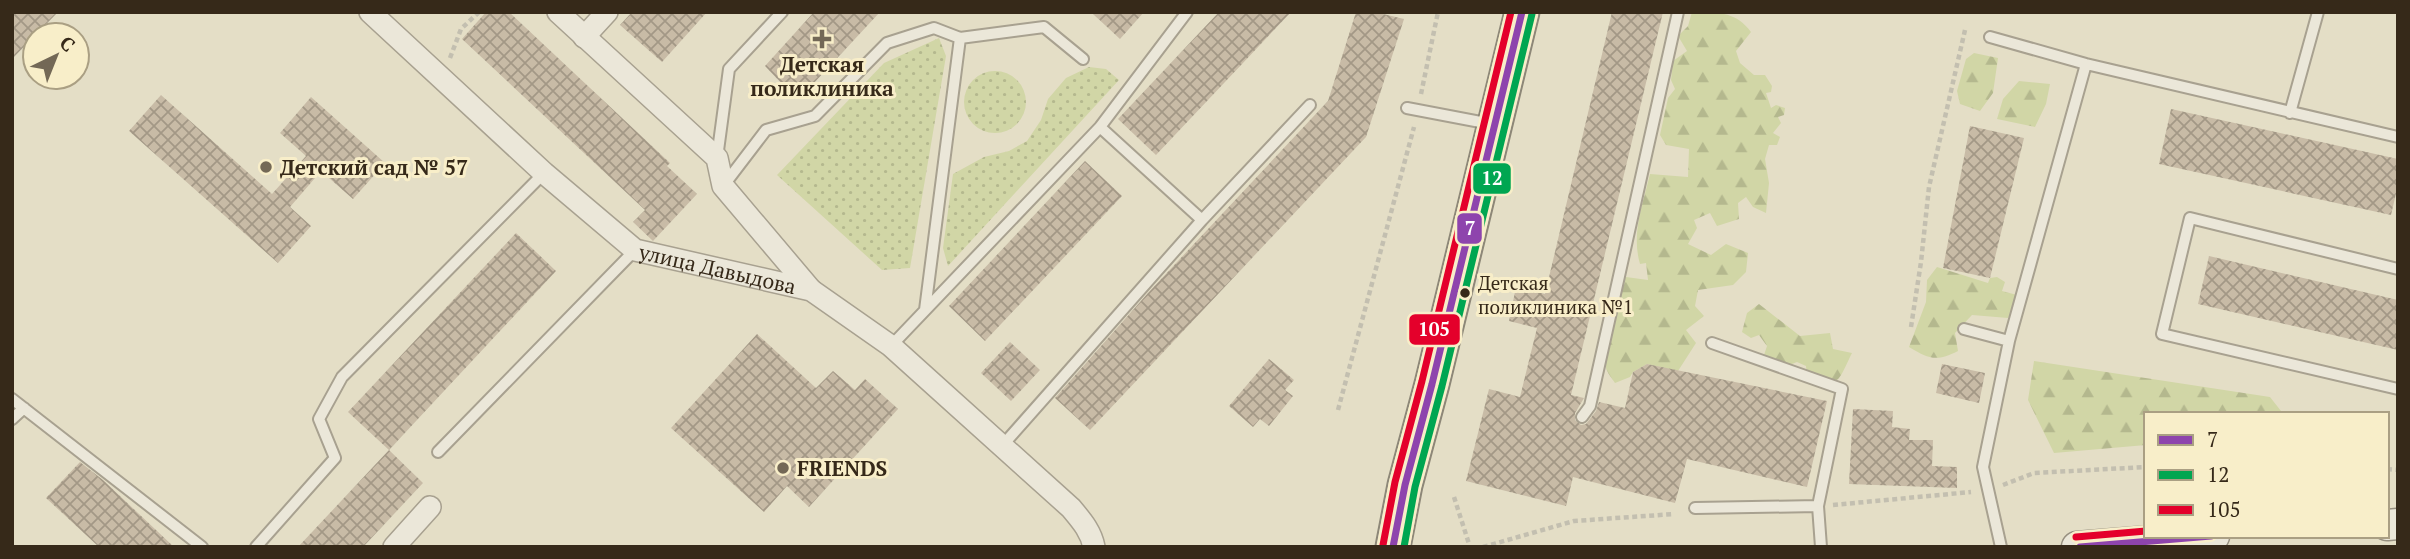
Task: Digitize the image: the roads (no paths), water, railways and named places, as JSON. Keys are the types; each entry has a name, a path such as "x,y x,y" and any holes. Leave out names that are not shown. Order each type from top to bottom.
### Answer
{"main road":[{"path":"1393,547 1405,485 1522,12"},
{"path":"2077,547 2162,543 2199,538"}],"street":[{"name":"улица Давыдова","path":"370,12 544,173 635,250 811,290 891,346 1071,508 1084,522 1092,544"},
{"path":"558,12 717,158 723,186 811,290"},
{"path":"584,37 607,12"},
{"path":"394,547 430,507"}],"lane":[{"path":"717,158 729,69 782,12"},
{"path":"891,346 1100,127 1187,12"},
{"path":"1582,417 1590,406 1678,12"},
{"path":"2290,113 2318,12"},
{"path":"723,186 765,130 815,116 887,43 934,28 960,38 1044,27 1083,59"},
{"path":"1990,37 2086,64 2398,136"},
{"path":"925,310 960,38"},
{"path":"2001,547 1983,467 2009,341 2086,64"},
{"path":"1002,446 1202,220 1310,105"},
{"path":"1413,108 1494,125"},
{"path":"1100,127 1202,220"},
{"path":"256,547 335,458 319,419 342,377 544,173"},
{"path":"2398,270 2190,218 2162,334 2398,389"},
{"path":"438,452 635,250"},
{"path":"1964,329 2009,341"},
{"path":"1712,343 1842,389 1818,506 1821,547"},
{"path":"12,399 202,547"},
{"path":"12,419 24,408"},
{"path":"1695,508 1818,506"}],"place":[{"name":"Детская поликлиника","path":"822,39"},
{"name":"Детский сад № 57","path":"266,167"},
{"name":"Детская поликлиника №1","path":"1465,293"},
{"name":"FRIENDS","path":"783,468"}]}
